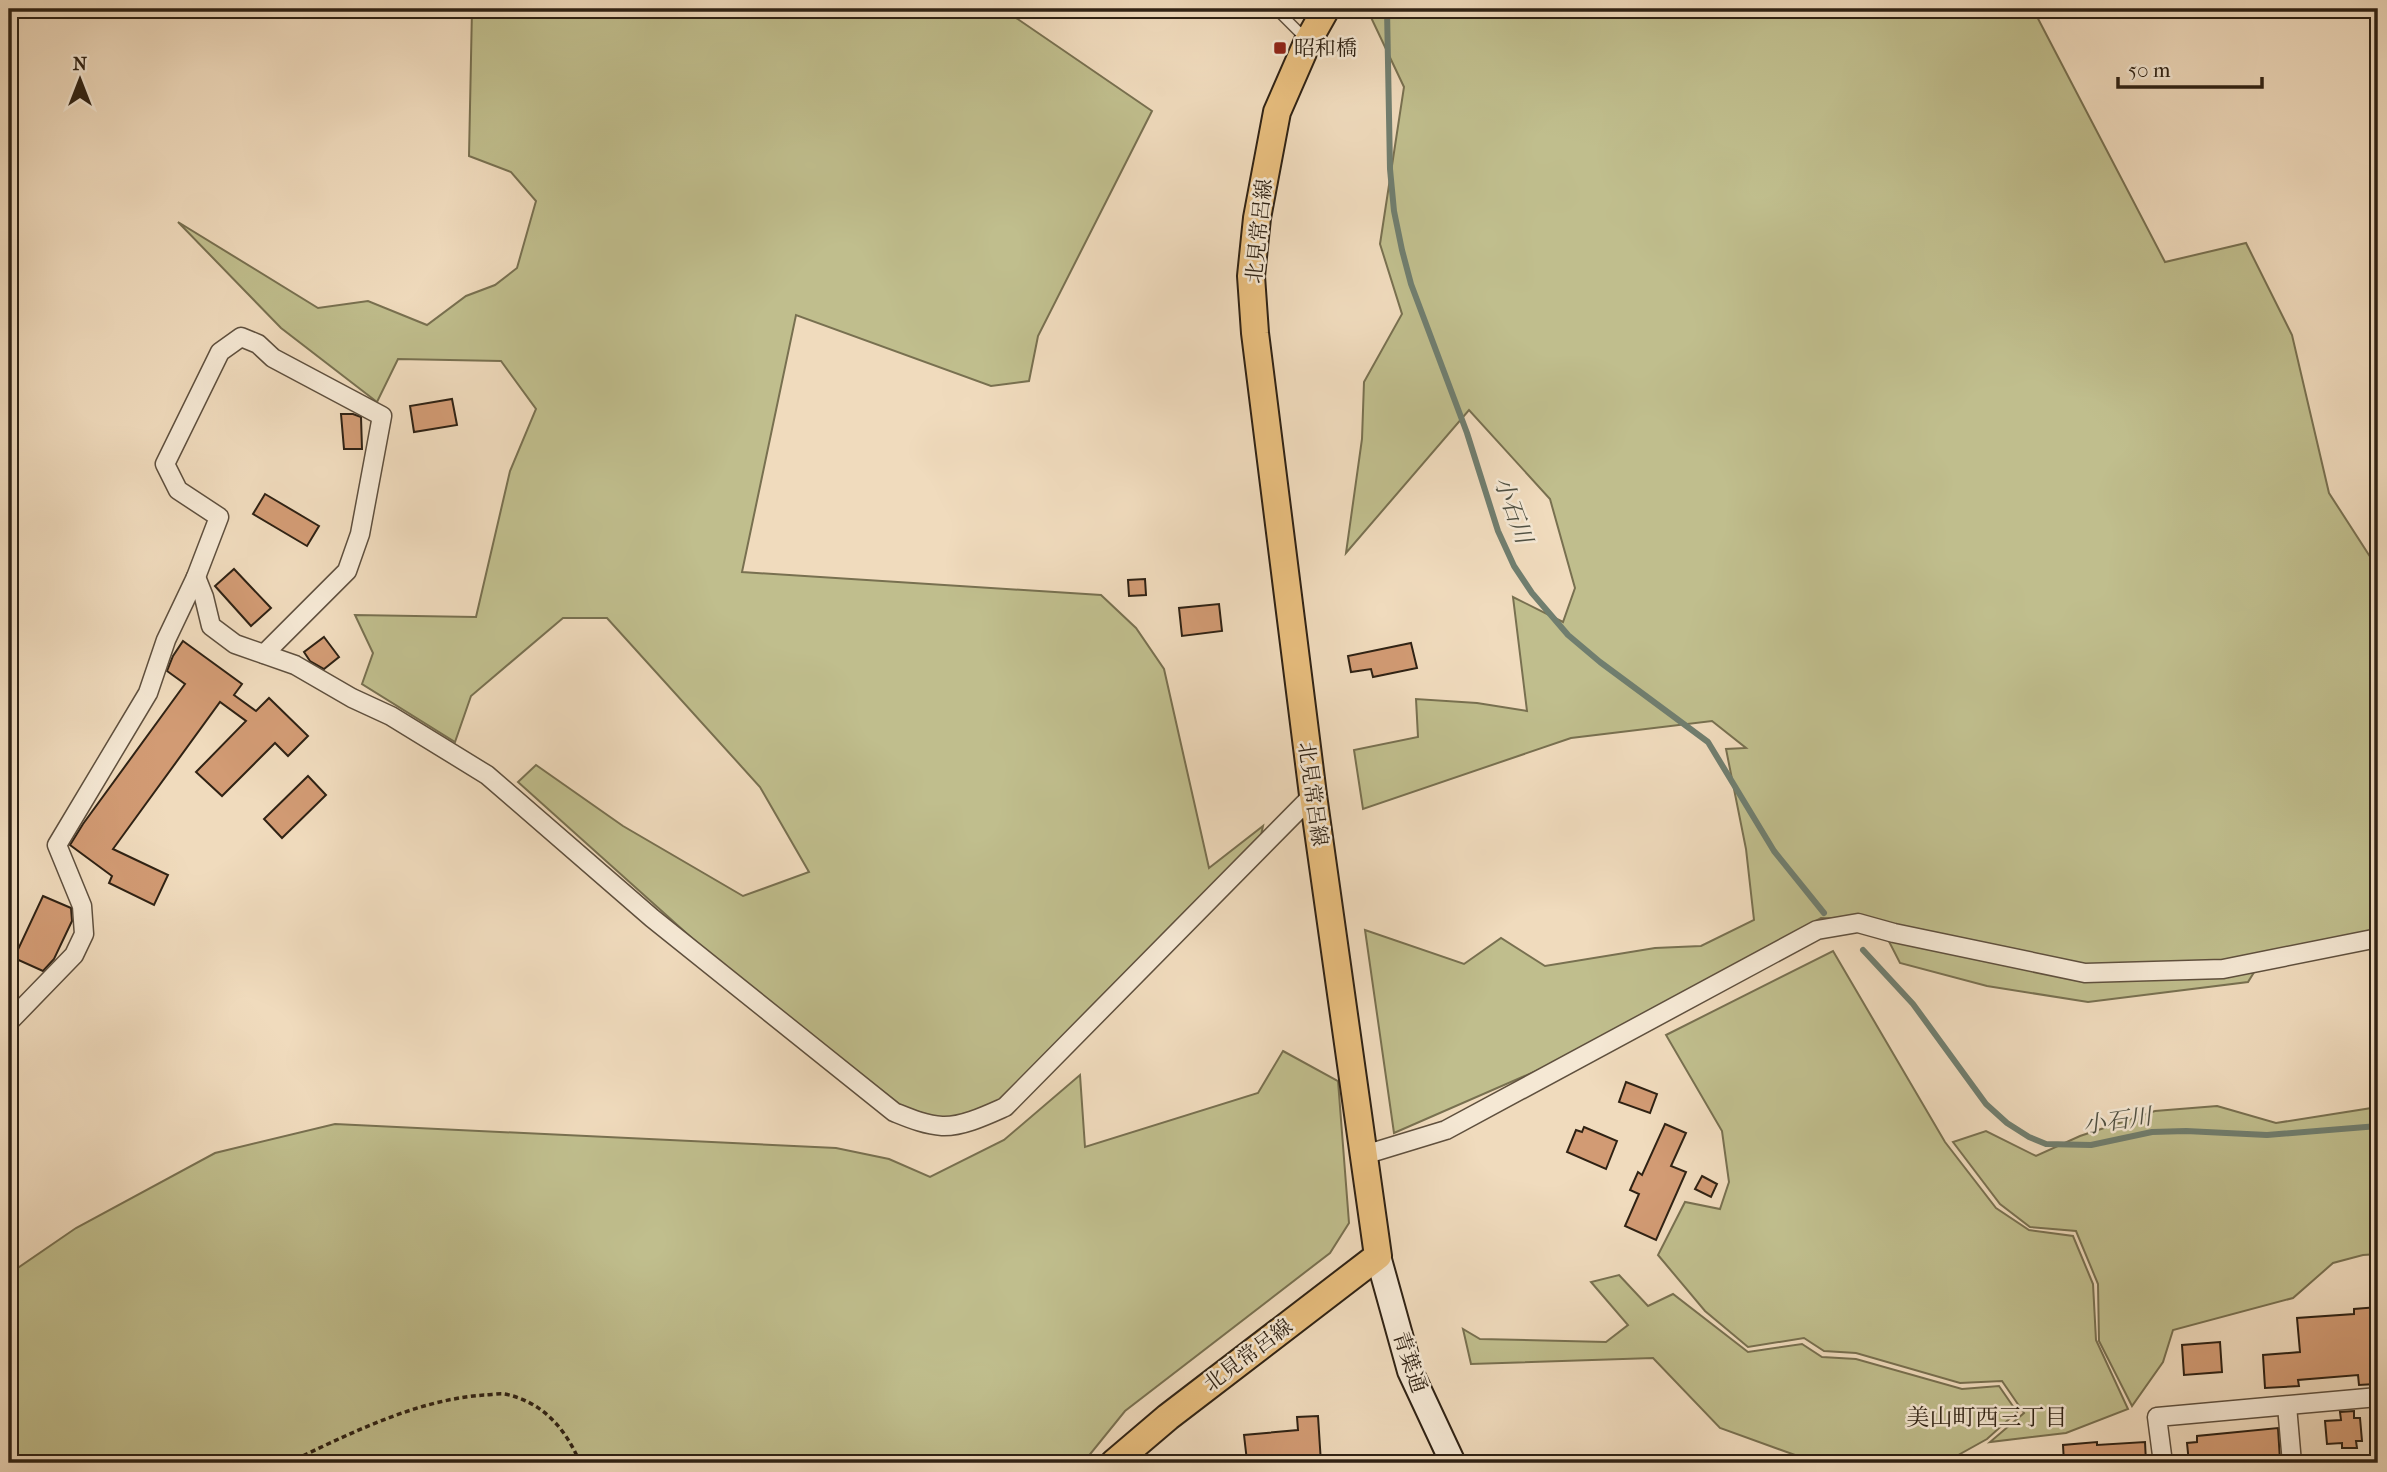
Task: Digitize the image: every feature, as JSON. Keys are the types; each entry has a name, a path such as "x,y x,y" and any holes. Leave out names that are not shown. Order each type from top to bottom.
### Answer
{"main road":[{"name":"北見常呂線","path":"1114,1463 1168,1417 1378,1256 1313,795 1257,346 1251,276 1257,218 1277,112 1308,41 1326,9"}],"street":[{"path":"9,1022 74,955 84,934 82,906 57,845 148,693 166,640 197,577 219,517 178,490 165,464 220,352 241,337 258,344 273,358 382,416 360,534 348,571 264,654"},
{"path":"197,577 211,626 235,644 295,665 352,698 391,716 487,775 652,918 894,1112 922,1122 944,1126 1005,1107 1313,795"},
{"path":"1364,1155 1447,1130 1817,930 1858,923 2085,974 2223,969 2378,938"},
{"name":"青葉通","path":"1378,1256 1410,1371 1453,1463"},
{"path":"2162,1463 2157,1417 2378,1397"},
{"path":"2287,1406 2292,1463"}],"lane":[{"path":"1276,9 1308,41"}],"path":[{"path":"288,1463 373,1425 421,1408 468,1396 504,1394 536,1406 558,1423 572,1443 580,1463"}],"shaded area":[{"path":"472,9 1003,9 1152,111 1038,336 1029,381 991,386 796,315 742,572 1101,595 1136,628 1164,669 1209,868 1263,826 1259,845 996,1108 948,1121 903,1107 723,966 518,782 536,765 623,826 743,896 809,872 760,787 607,618 563,618 471,696 455,742 362,684 373,653 355,615 476,617 510,471 536,409 501,361 398,359 377,402 281,328 178,222 318,308 368,301 427,325 466,296 495,285 517,268 536,201 511,172 469,156"},
{"path":"1367,9 2033,9 2165,262 2246,243 2292,335 2329,493 2378,569 2378,930 2266,953 2248,982 2088,1002 1987,986 1900,963 1878,920 1821,918 1598,1044 1394,1133 1365,930 1464,964 1501,938 1545,966 1655,948 1701,946 1754,920 1746,849 1726,749 1746,748 1712,721 1571,738 1363,809 1354,750 1418,737 1416,699 1477,703 1527,711 1513,597 1563,622 1575,588 1550,499 1469,410 1346,553 1362,439 1364,382 1402,314 1380,244 1404,87"},
{"path":"1833,951 1945,1142 1996,1208 2029,1230 2073,1236 2093,1284 2096,1340 2128,1409 2066,1433 1990,1442 2024,1413 2002,1381 1960,1383 1856,1353 1824,1351 1804,1338 1748,1347 1705,1311 1658,1255 1685,1202 1720,1209 1729,1182 1722,1131 1666,1035"},
{"path":"1283,1051 1338,1081 1349,1223 1330,1253 1125,1411 1083,1463 9,1463 9,1274 76,1228 215,1153 335,1124 836,1148 889,1159 930,1177 1004,1140 1080,1075 1085,1147 1258,1093"},
{"path":"2217,1106 2276,1123 2378,1107 2378,1254 2333,1263 2293,1298 2173,1330 2163,1362 2132,1406 2099,1341 2098,1284 2076,1231 2030,1227 2000,1204 1953,1142 1986,1131 2036,1156 2080,1136 2155,1111"},
{"path":"1619,1275 1648,1306 1673,1294 1748,1352 1802,1344 1822,1357 1856,1359 1962,1389 1999,1386 2017,1412 1987,1439 1951,1459 1795,1455 1720,1428 1653,1358 1471,1364 1463,1329 1480,1339 1606,1342 1628,1325 1591,1282"}],"building":[{"path":"452,399 457,425 414,432 410,406"},
{"path":"341,414 361,417 362,449 344,449"},
{"path":"265,494 319,526 307,546 253,514"},
{"path":"234,569 271,608 251,626 215,586"},
{"path":"1145,579 1146,595 1129,596 1128,580"},
{"path":"1219,604 1222,631 1182,636 1179,608"},
{"path":"324,637 339,657 324,669 310,661 304,652"},
{"path":"183,641 242,684 234,695 256,711 269,698 308,736 288,756 275,743 222,796 196,772 246,721 220,702 113,849 168,875 154,905 109,883 112,876 70,845 185,684 167,671"},
{"path":"1411,643 1417,668 1373,677 1371,669 1351,672 1348,656"},
{"path":"308,776 326,795 282,838 264,819"},
{"path":"43,896 71,908 72,921 54,959 43,971 14,958"},
{"path":"1626,1082 1657,1094 1650,1113 1619,1102"},
{"path":"1665,1124 1686,1133 1671,1166 1686,1172 1656,1240 1625,1226 1639,1194 1630,1190 1638,1172 1642,1175"},
{"path":"1584,1127 1617,1141 1606,1169 1567,1152 1576,1130 1582,1132"},
{"path":"1702,1176 1717,1184 1711,1197 1695,1189"},
{"path":"2378,1307 2378,1368 2374,1369 2375,1384 2359,1385 2358,1375 2298,1380 2299,1386 2265,1388 2263,1355 2300,1352 2297,1318 2354,1314 2354,1309"},
{"path":"2220,1342 2222,1372 2184,1375 2182,1345"},
{"path":"2354,1411 2354,1418 2360,1418 2362,1441 2356,1441 2357,1448 2342,1448 2342,1443 2327,1444 2325,1421 2341,1420 2340,1412"},
{"path":"1318,1416 1321,1463 1303,1463 1303,1455 1247,1461 1244,1435 1298,1430 1297,1417"},
{"path":"2278,1428 2280,1460 2189,1463 2187,1443 2197,1442 2197,1436"},
{"path":"2097,1442 2097,1445 2145,1442 2146,1462 2064,1463 2063,1445"}],"waterway":[{"name":"小石川","path":"1387,9 1390,169 1394,211 1402,250 1411,284 1467,433 1498,531 1514,566 1532,593 1568,635 1708,742 1774,851 1824,913"},
{"name":"小石川","path":"1863,950 1913,1004 1986,1104 2007,1123 2046,1144 2091,1145 2152,1132 2267,1135 2378,1126"}],"place":[{"name":"昭和橋","path":"1280,48"}],"district":[{"name":"美山町西三丁目","path":"1987,1417"}]}
